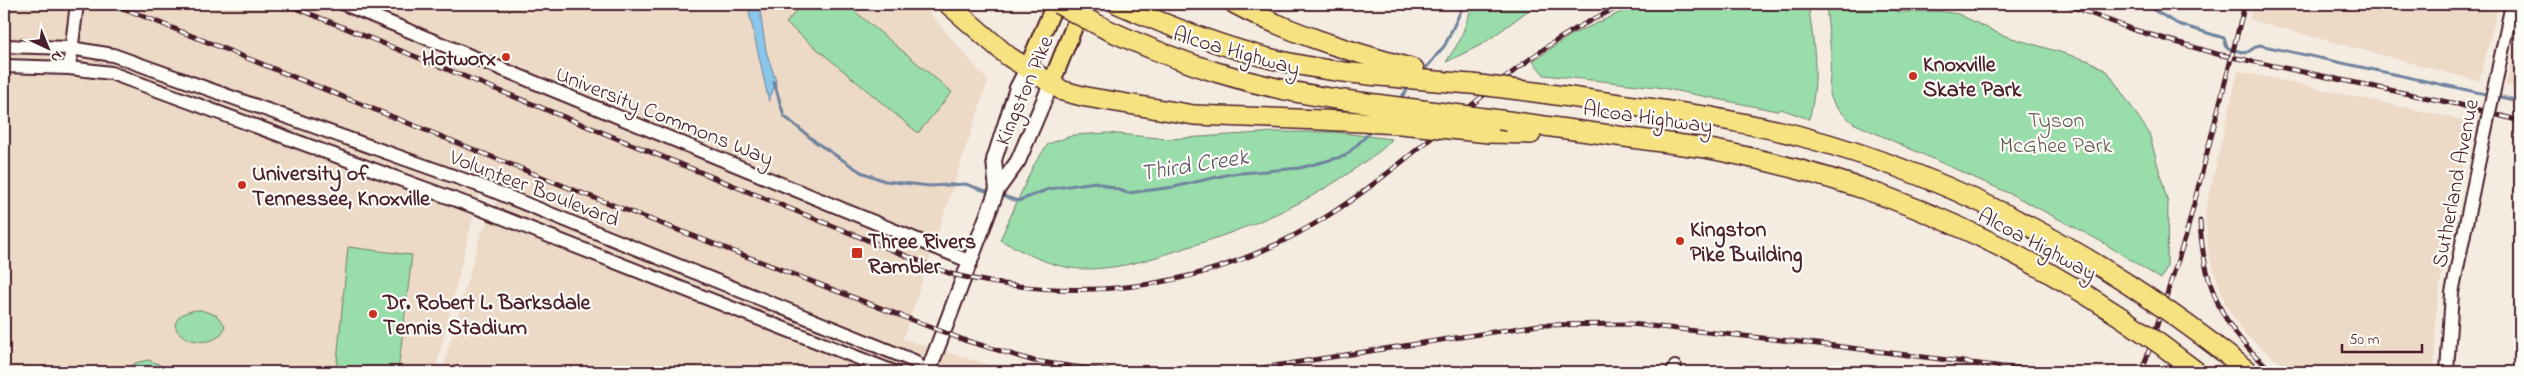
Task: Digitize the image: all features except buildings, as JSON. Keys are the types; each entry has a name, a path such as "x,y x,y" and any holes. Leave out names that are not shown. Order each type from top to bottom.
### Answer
{"highway":[{"path":"948,4 1001,51 1027,69 1064,92 1086,97 1194,115 1400,124 1489,133 1571,135 1586,133"},
{"name":"Alcoa Highway","path":"1056,4 1106,29 1200,69 1250,84 1336,99 1705,148 1824,176 1884,196 1939,218 1999,246 2074,288 2197,372"},
{"name":"Alcoa Highway","path":"1118,4 1169,26 1231,48 1274,59 1354,72 1472,84 1711,117 1800,136 1880,161 1959,192 2047,234 2100,265 2208,338 2249,372"},
{"path":"1235,4 1302,35 1367,56 1472,84"}],"main road":[{"name":"Kingston Pike","path":"997,190 994,160 996,151 1017,88 1056,4"},
{"name":"Kingston Pike","path":"927,372 971,262 997,190 1018,161 1083,4"}],"street":[{"path":"69,68 76,4"},
{"name":"University Commons Way","path":"344,4 971,262"},
{"name":"Sutherland Avenue","path":"2447,372 2452,293 2512,4"},
{"name":"Volunteer Boulevard","path":"4,46 70,48 113,55 484,187 896,354 914,362 927,372"},
{"name":"Volunteer Boulevard","path":"4,66 69,68 111,73 478,208 894,372"}],"shaded area":[{"name":"University of Tennessee, Knoxville","path":"4,4 922,4 988,81 903,339 1012,372 442,372 480,236 503,189 482,181 435,372 4,372"},
{"path":"2253,4 2499,4 2479,81 2250,20"},
{"path":"2520,23 2520,88 2506,85"},
{"path":"2238,71 2471,122 2448,234 2436,314 2434,372 2291,372 2246,335 2226,306 2209,255 2205,212"}],"green space":[{"path":"802,4 846,4 952,92 918,133 786,23"},
{"path":"1473,4 1537,4 1483,44 1446,62 1460,40"},
{"path":"1639,4 1808,4 1815,61 1814,90 1809,119 1781,109 1777,111 1657,87 1544,75 1533,61 1571,35"},
{"name":"Tyson McGhee Park","path":"1826,4 1871,4 1899,12 1939,11 1958,14 2002,35 2090,61 2108,72 2149,133 2168,203 2167,267 2161,279 2102,242 2015,196 1853,123 1836,107 1829,94 1831,54"},
{"path":"1276,132 1334,132 1392,139 1382,149 1342,178 1276,214 1230,233 1125,265 1090,269 1066,267 1043,260 1000,240 1033,166 1048,144 1074,135 1108,133 1169,139"},
{"name":"Dr. Robert L. Barksdale Tennis Stadium","path":"348,247 412,255 398,372 336,372"},
{"path":"201,310 216,315 225,325 217,338 210,341 201,342 185,337 175,325 182,315"},
{"path":"148,360 159,364 166,372 126,372 135,363"}],"water":[{"path":"750,4 759,4 766,51 776,81 769,102 749,12"}],"waterway":[{"name":"Third Creek","path":"1422,73 1445,45 1464,4"},
{"path":"2143,4 2178,24 2224,38 2227,48 2246,53 2259,45 2490,95"},
{"name":"Third Creek","path":"774,82 784,116 817,143 861,172 885,181 930,186 965,184 992,193"},
{"name":"Third Creek","path":"1399,100 1411,85"},
{"path":"2496,96 2520,101"},
{"name":"Third Creek","path":"1000,195 1018,201 1049,189 1095,182 1128,193 1174,187 1230,174 1300,168 1345,156 1374,129"}],"railway":[{"path":"113,4 579,192 964,340 1034,361 1111,372"},
{"path":"286,4 951,274 1001,284 1050,289 1098,289 1146,285 1193,275 1239,260 1284,240 1329,215 1361,194 1534,56 1579,27 1627,4"},
{"path":"2066,4 2131,29 2217,54 2457,104 2520,121"},
{"path":"2142,372 2186,235 2245,4"},
{"path":"2200,221 2206,266 2219,306 2241,341 2274,372"},
{"path":"1196,372 1242,371 1539,325 1631,324 1827,345 2044,372"}],"place":[{"name":"Hotworx","path":"506,57"},
{"name":"Knoxville Skate Park","path":"1913,76"},
{"name":"University of Tennessee, Knoxville","path":"242,185"},
{"name":"Kingston Pike Building","path":"1680,241"},
{"name":"Three Rivers Rambler","path":"857,253"},
{"name":"Dr. Robert L. Barksdale Tennis Stadium","path":"373,314"}]}
